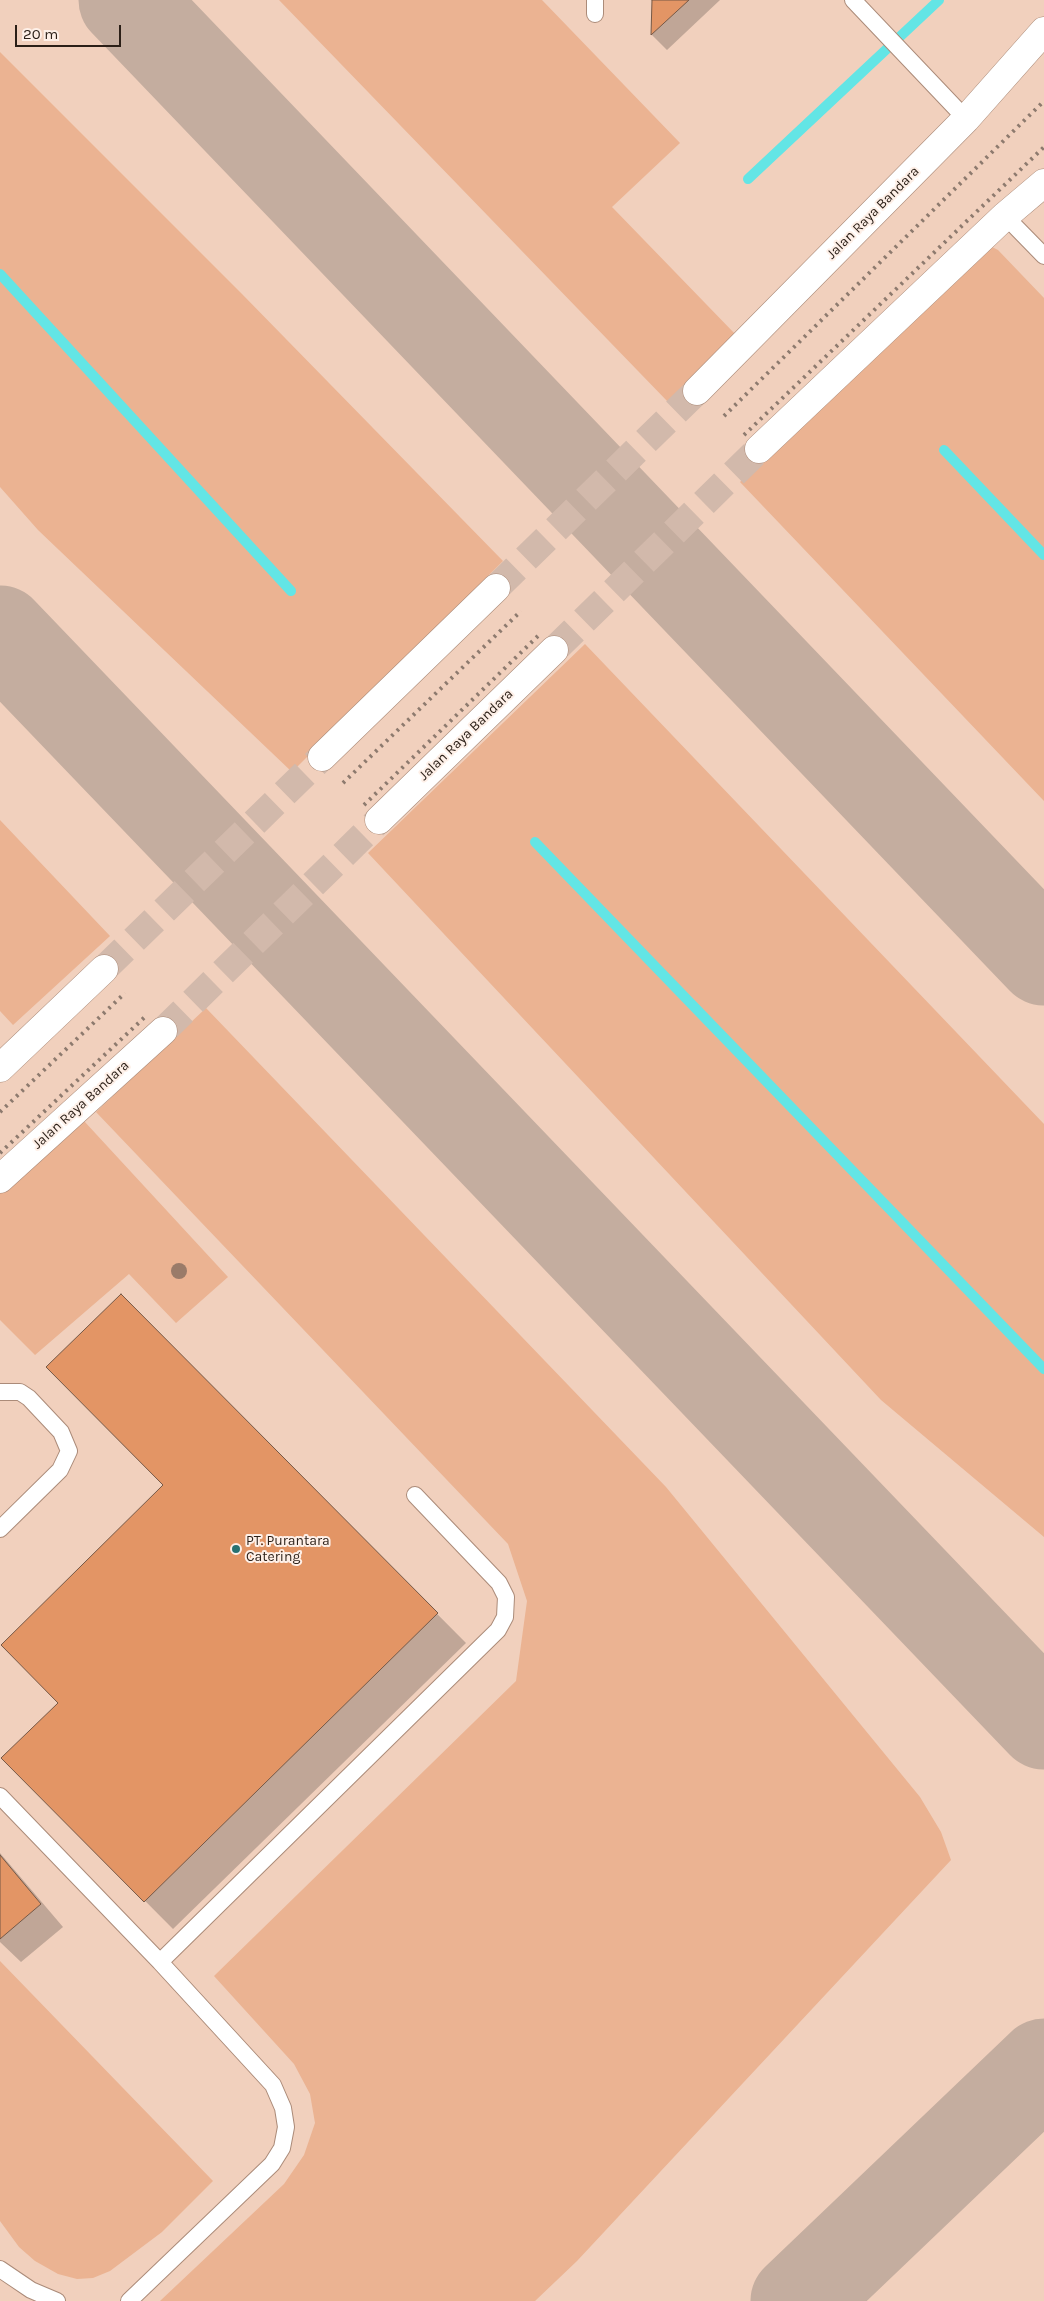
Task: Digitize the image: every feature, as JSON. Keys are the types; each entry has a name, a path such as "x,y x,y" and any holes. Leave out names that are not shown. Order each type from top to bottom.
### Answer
{"street":[{"name":"Jalan Raya Bandara","path":"698,391 966,119 1044,31"},
{"path":"760,449 1005,216 1044,183"},
{"path":"322,757 496,588"},
{"name":"Jalan Raya Bandara","path":"378,820 554,650"},
{"path":"0,1068 104,969"},
{"name":"Jalan Raya Bandara","path":"0,1179 163,1031"}],"lane":[{"path":"853,0 966,119"},
{"path":"1005,216 1044,256"},
{"path":"0,1392 20,1392 29,1398 61,1432 69,1451 60,1470 0,1529"},
{"path":"160,1962 498,1630 506,1617 506,1597 498,1583 415,1495"},
{"path":"0,1796 160,1962 273,2085 283,2108 286,2127 282,2148 272,2164 133,2298 120,2301"},
{"path":"0,2268 31,2290 57,2301"}],"shaded area":[{"path":"0,0 1044,0 1044,2301 0,2301"},
{"path":"279,0 542,0 680,143 612,207 737,336 669,403"},
{"path":"0,52 242,294 503,561 292,772 38,530 0,487"},
{"path":"990,246 998,250 1044,298 1044,801 740,482 976,253"},
{"path":"585,644 1044,1124 1044,1537 881,1400 368,853"},
{"path":"0,820 110,936 13,1025 0,1011"},
{"path":"206,1008 666,1487 920,1797 941,1832 951,1860 577,2261 535,2301 160,2301 284,2184 304,2155 315,2123 310,2094 294,2064 214,1976 516,1681 527,1601 508,1544 96,1112"},
{"path":"84,1121 228,1277 176,1323 129,1274 35,1355 0,1320 0,1191"},
{"path":"0,1961 213,2181 162,2232 110,2271 93,2278 77,2279 58,2274 35,2261 19,2247 0,2221"}],"building":[{"path":"652,0 689,0 651,35"},
{"name":"PT. Purantara Catering","path":"121,1294 438,1613 144,1902 1,1758 58,1703 1,1645 163,1485 46,1367"},
{"path":"0,1855 41,1904 0,1939"}],"waterway":[{"path":"748,179 939,0"},
{"path":"0,274 291,591"},
{"path":"944,450 1044,555"},
{"path":"535,842 1044,1369"}],"taxiway":[{"path":"126,0 1044,958"},
{"path":"0,633 1044,1722"},
{"path":"798,2301 1044,2066"}],"tunnel":[{"path":"496,588 697,391"},
{"path":"554,650 759,449"},
{"path":"104,969 322,757"},
{"path":"163,1031 379,820"}],"railway":[{"path":"724,416 1044,101"},
{"path":"744,435 1044,147"},
{"path":"343,783 521,611"},
{"path":"364,805 540,634"},
{"path":"0,1112 125,993"},
{"path":"0,1153 147,1015"}],"place":[{"name":"PT. Purantara Catering","path":"236,1549"}]}
